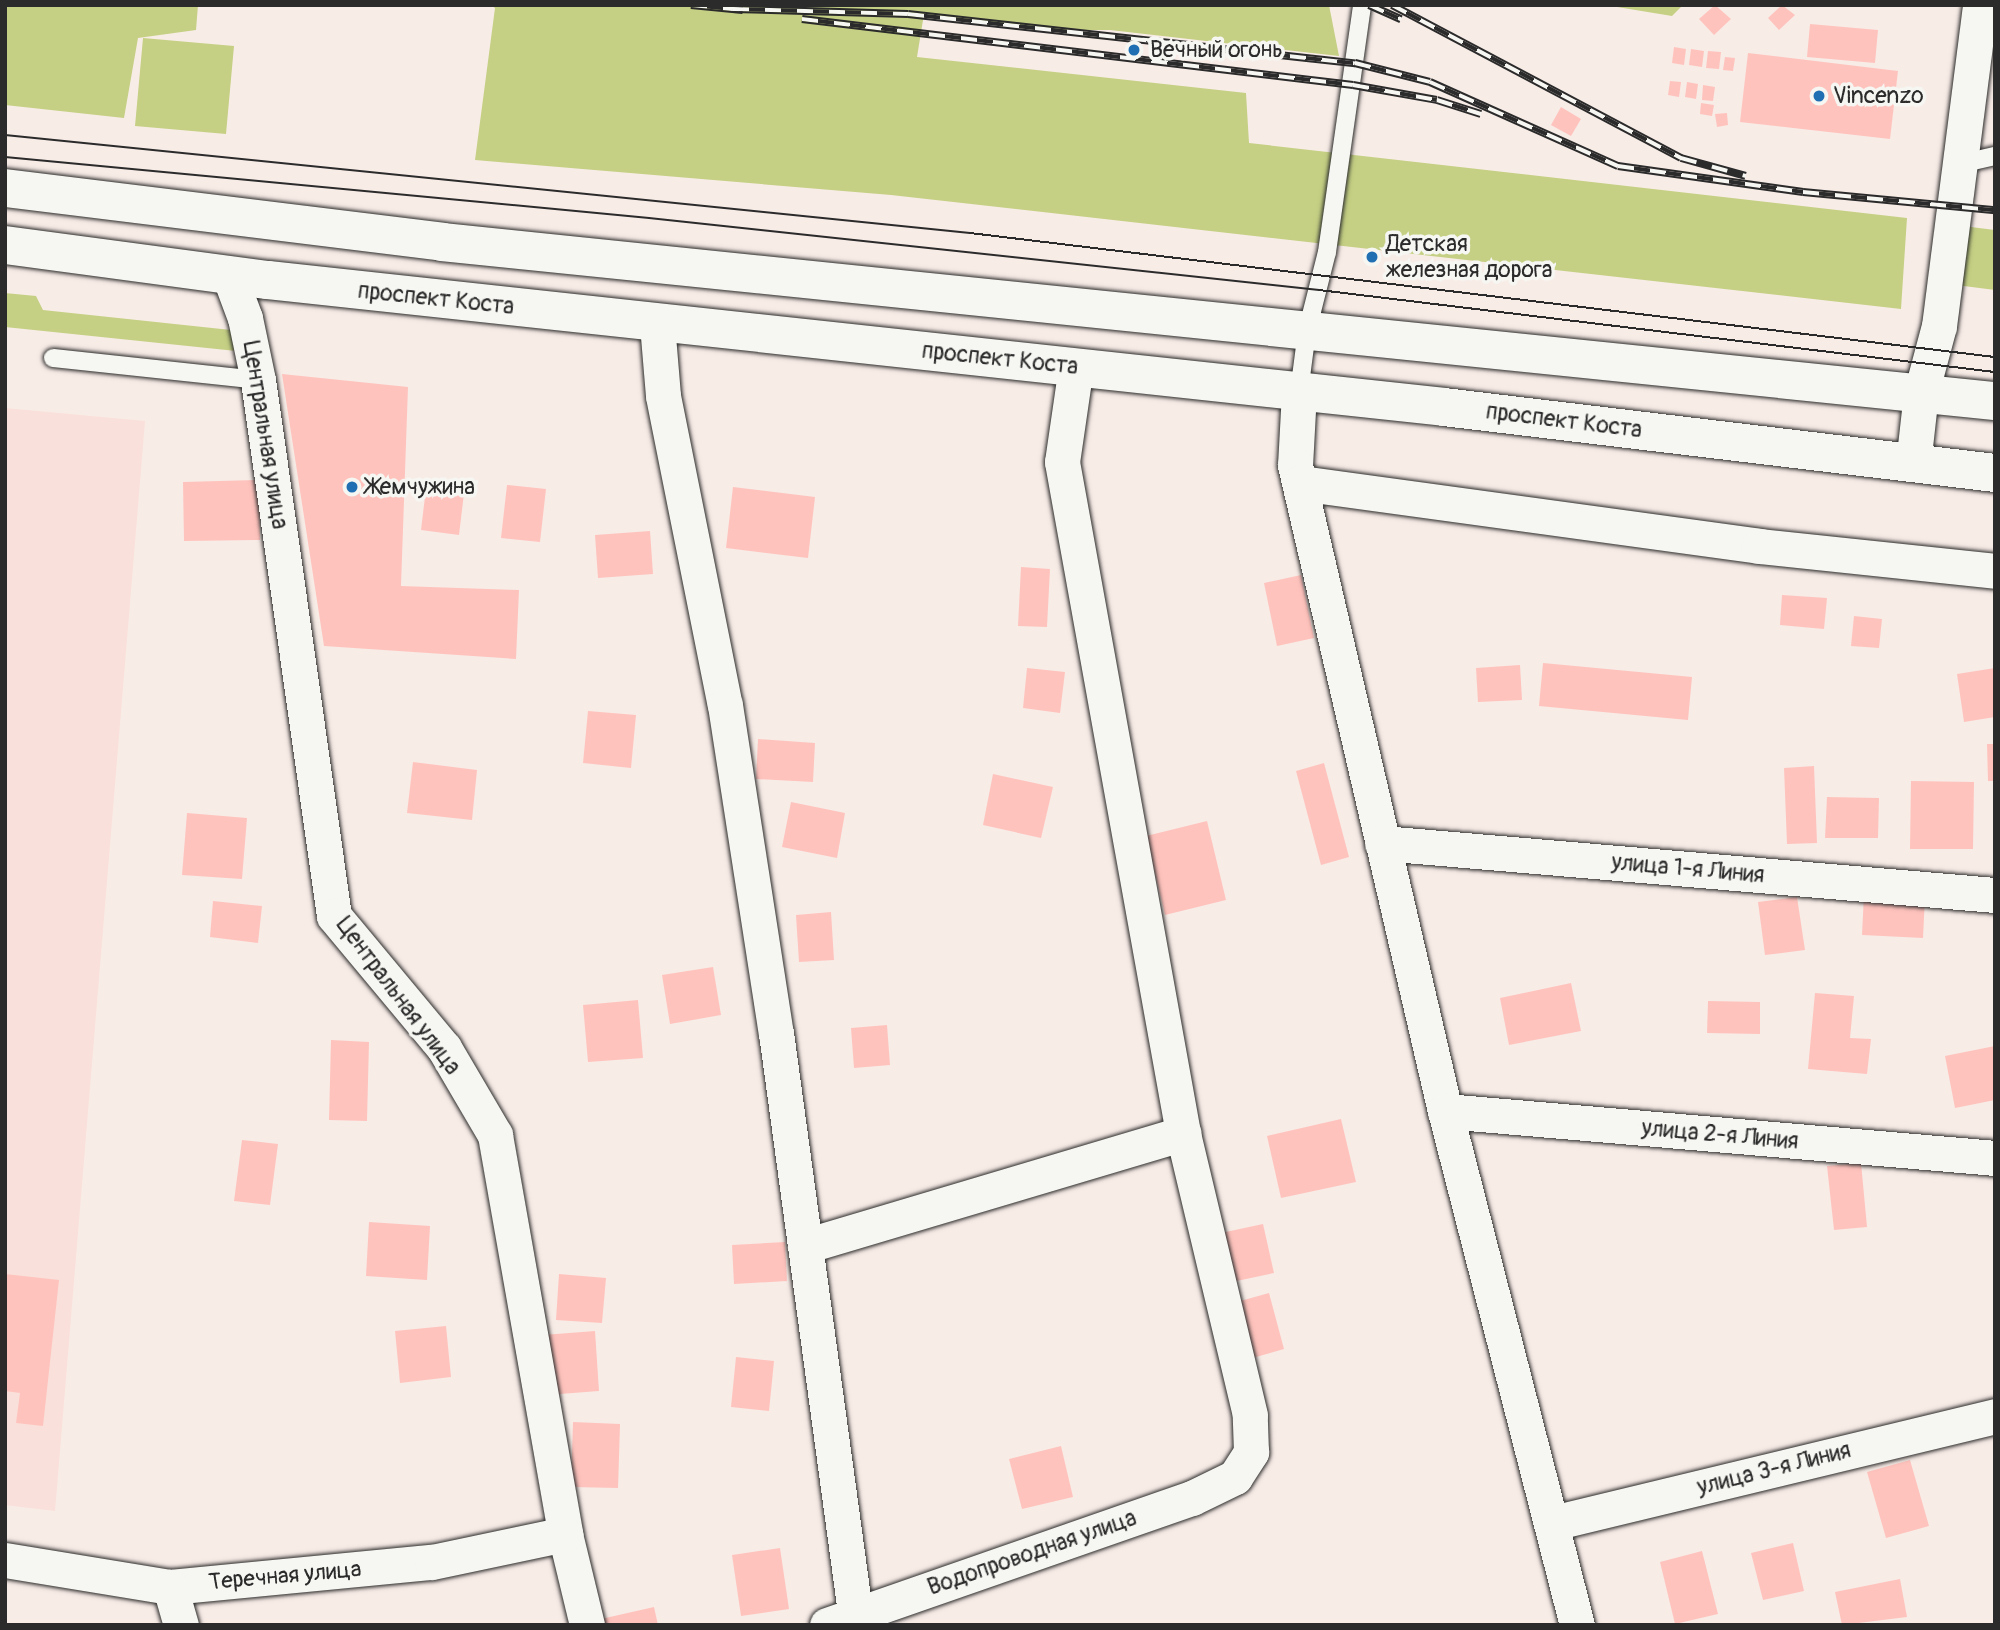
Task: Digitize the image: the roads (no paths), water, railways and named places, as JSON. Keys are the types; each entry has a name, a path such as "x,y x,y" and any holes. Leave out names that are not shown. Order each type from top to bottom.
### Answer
{"main road":[{"path":"5,188 442,242 1995,401"},
{"path":"158,265 164,206"},
{"name":"проспект Коста","path":"5,245 229,275 657,324 1076,366 1995,473"}],"street":[{"path":"1913,464 1921,393 1939,326 1980,5"},
{"name":"Центральная улица","path":"229,275 246,318 258,380 334,916 444,1048 495,1135 565,1534 587,1625"},
{"path":"657,324 663,397 724,705 805,1246 841,1618"},
{"path":"805,1246 1183,1133 1062,462 1076,366"},
{"path":"1298,392 1295,465 1445,1111 1553,1523 1577,1625"},
{"path":"1300,483 1759,546 1995,570"},
{"name":"улица 1-я Линия","path":"1382,843 1995,895"},
{"name":"улица 2-я Линия","path":"1445,1111 1995,1158"},
{"name":"Водопроводная улица","path":"841,1618 1192,1498 1235,1477 1251,1452 1250,1415 1183,1133"},
{"name":"улица 3-я Линия","path":"1553,1523 1995,1416"},
{"name":"Теречная улица","path":"5,1560 170,1587 432,1562 565,1534"},
{"path":"170,1587 181,1625"}],"lane":[{"path":"1298,392 1307,331 1327,251 1362,5"},
{"path":"1960,164 1995,156"},
{"path":"53,358 258,380"}],"tram line":[{"path":"5,135 970,233 1995,357"},
{"path":"5,157 649,218 1319,290 1995,372"}],"railway":[{"path":"691,5 743,10"},
{"path":"1369,5 1401,19"},
{"path":"1392,5 1681,158 1746,176"},
{"path":"733,9 908,14 1355,63 1430,82 1618,166 1803,192 1995,210"},
{"path":"802,19 1353,85 1437,100 1481,114"}],"place":[{"name":"Вечный огонь","path":"1134,50"},
{"name":"Vincenzo","path":"1819,96"},
{"name":"Детская железная дорога","path":"1372,257"},
{"name":"Жемчужина","path":"352,487"}]}
